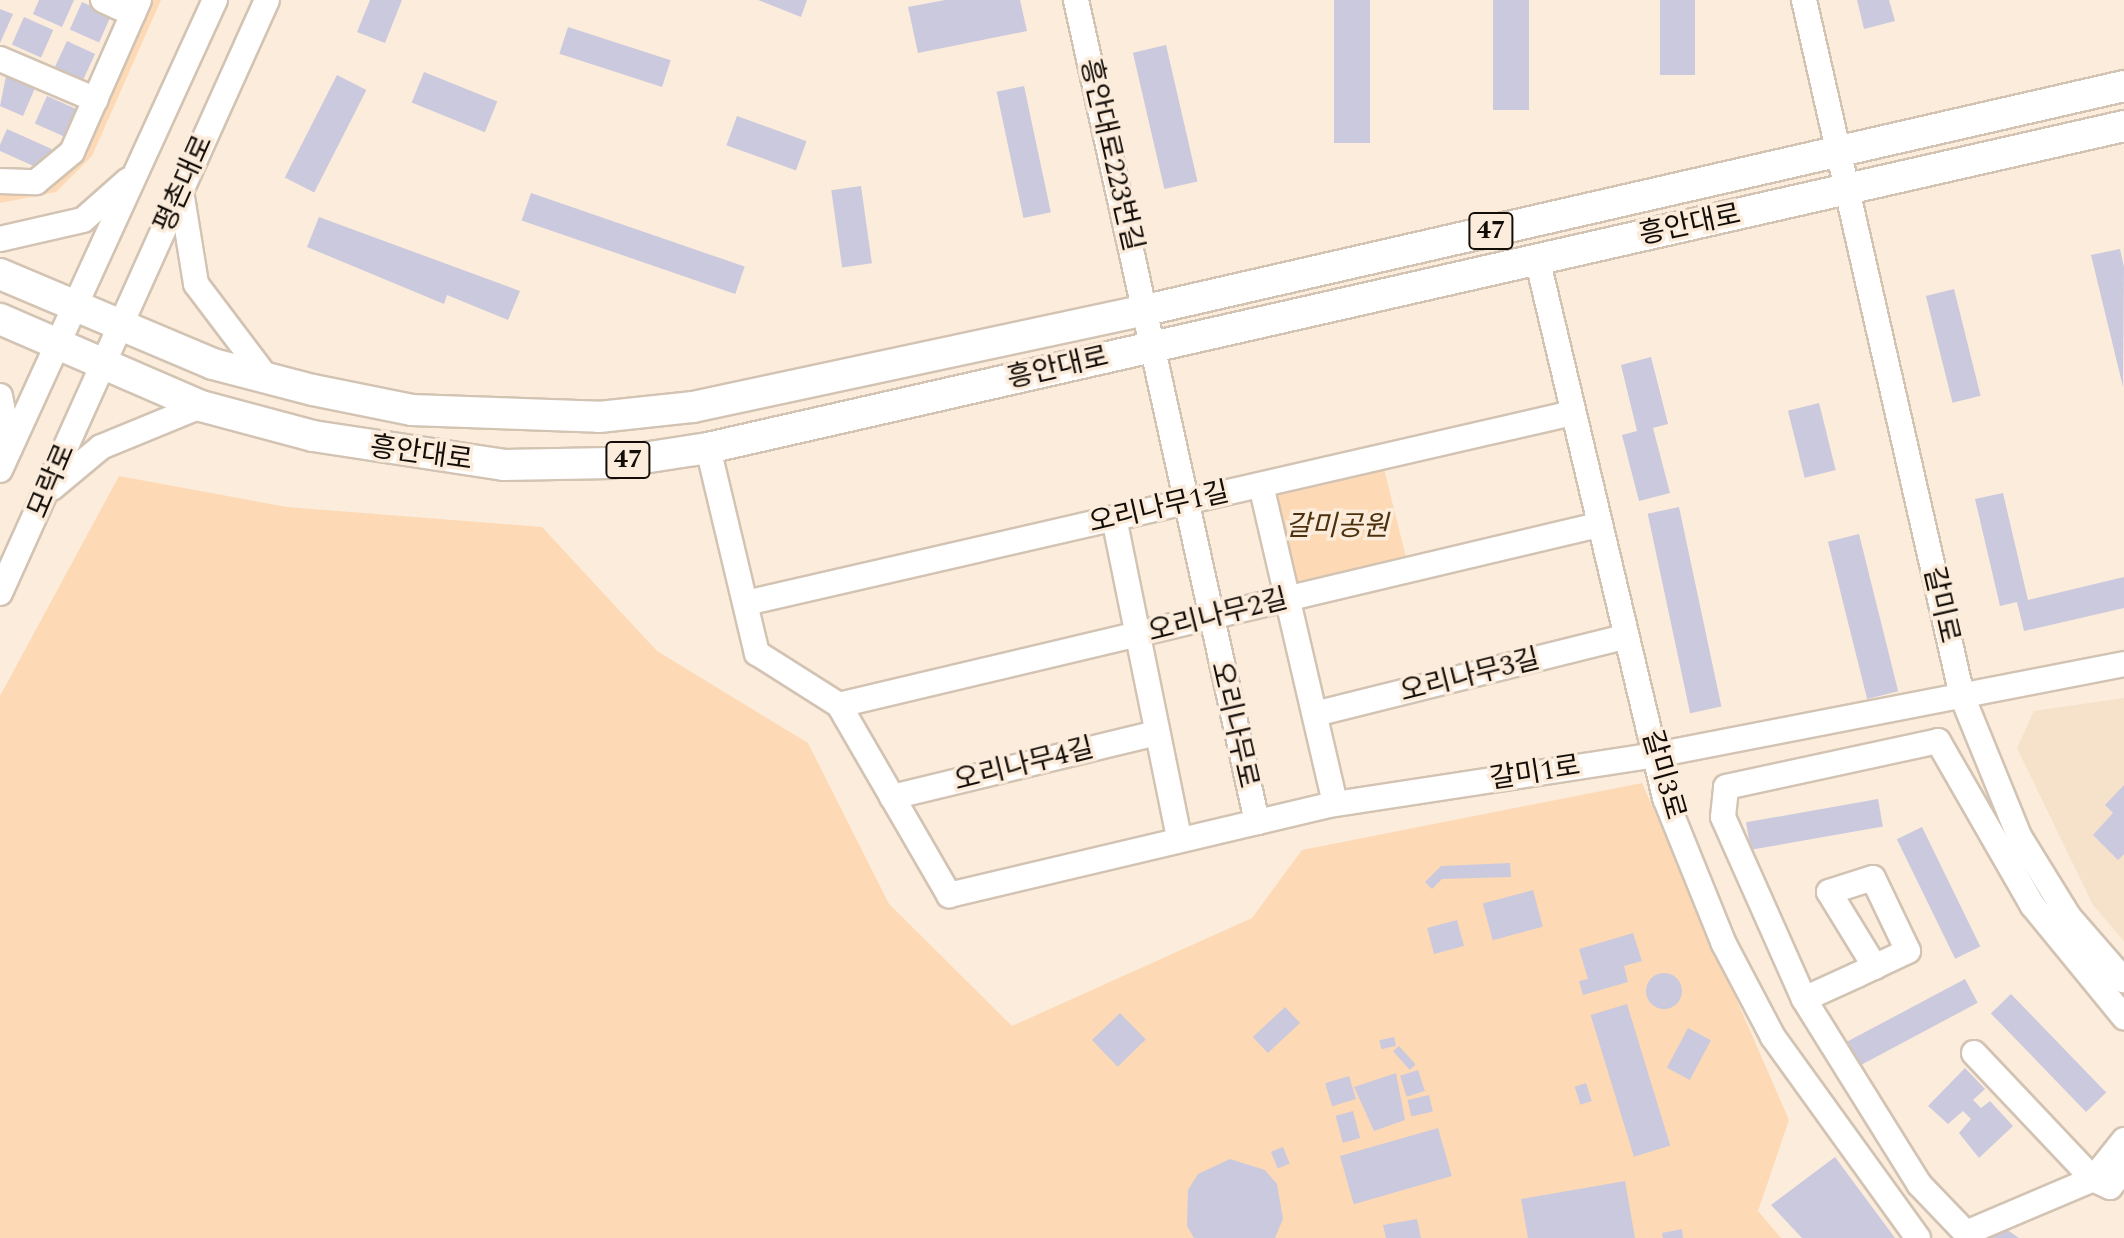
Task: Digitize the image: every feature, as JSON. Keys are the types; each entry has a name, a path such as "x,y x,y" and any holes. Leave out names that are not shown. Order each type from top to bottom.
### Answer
{"main road":[{"name":"흥안대로","path":"0,274 119,328 267,378 412,410 599,417 693,407 1146,310 2124,86"},
{"path":"1957,124 1967,163"},
{"name":"흥안대로","path":"0,319 100,367 201,406 394,453 504,465 611,463 708,448 1537,258 1843,193 2124,126"},
{"path":"1213,295 1221,331"}],"street":[{"path":"0,181 36,182 56,171 96,100 136,7 103,0"},
{"name":"평촌대로","path":"56,346 215,0"},
{"name":"평촌대로","path":"100,367 267,0"},
{"name":"흥안대로223번길","path":"1076,0 1146,310 1157,346"},
{"name":"갈미로","path":"1804,0 1843,193 1962,696 2019,836 2069,917 2124,980"},
{"path":"0,59 96,100"},
{"path":"0,239 83,220 138,169"},
{"path":"181,191 196,284 267,378"},
{"name":"갈미3로","path":"1537,258 1624,637 1656,755 1724,944 1773,1037 1863,1166 1918,1238"},
{"name":"모락로","path":"5,460 56,346"},
{"name":"오리나무로","path":"1157,346 1182,504 1257,822"},
{"name":"모락로","path":"0,593 48,492 100,367"},
{"path":"0,396 5,460"},
{"path":"48,492 101,447 201,406"},
{"name":"오리나무1길","path":"746,603 1572,413"},
{"path":"708,448 757,653 839,705 892,797"},
{"path":"1261,485 1335,804"},
{"path":"1114,518 1141,635 1179,838"},
{"name":"오리나무2길","path":"839,705 1598,525"},
{"name":"오리나무3길","path":"1315,714 1624,637"},
{"name":"갈미1로","path":"892,797 949,895 1179,838 1335,804 1656,755 2124,664"},
{"name":"오리나무4길","path":"892,797 1157,733"},
{"path":"2124,1017 2033,906 1938,741 1726,787 1723,817 1804,999 1919,1184 1966,1233 2093,1179 2124,1140"},
{"path":"1804,999 1875,967"},
{"path":"1974,1053 2093,1179 2110,1187 2124,1170"},
{"path":"1863,1166 1933,1238"}],"shaded area":[{"path":"2124,698 2124,941 2093,905 2017,748 2034,711"}],"green space":[{"path":"142,0 161,0 92,156 56,192 0,203 0,186 58,176"},
{"name":"갈미공원","path":"1381,457 1409,571 1290,600 1262,487"},
{"path":"119,476 287,507 542,527 657,651 808,743 889,904 1012,1026 1252,918 1302,850 1642,783 1789,1120 1758,1211 1781,1238 0,1238 0,696"}],"building":[{"path":"39,0 74,0 62,27 33,14"},
{"path":"370,0 402,0 385,43 357,32"},
{"path":"758,0 807,0 801,17"},
{"path":"945,0 1020,0 1027,31 918,53 908,7"},
{"path":"1334,0 1370,0 1370,143 1334,143"},
{"path":"1493,0 1529,0 1529,110 1493,110"},
{"path":"1660,0 1695,0 1695,75 1660,75"},
{"path":"1857,0 1889,0 1895,21 1864,29"},
{"path":"82,2 111,15 99,42 70,29"},
{"path":"0,9 13,14 0,43"},
{"path":"24,17 53,30 41,57 12,44"},
{"path":"568,27 671,60 662,87 559,54"},
{"path":"67,41 95,54 82,82 54,69"},
{"path":"1166,45 1197,181 1164,189 1133,53"},
{"path":"424,72 497,102 485,132 412,103"},
{"path":"337,75 366,90 314,192 285,177"},
{"path":"6,76 35,88 23,116 0,106"},
{"path":"1024,86 1051,212 1023,218 997,92"},
{"path":"47,96 76,109 64,136 35,123"},
{"path":"737,116 807,141 796,170 726,145"},
{"path":"7,129 52,149 42,170 0,151"},
{"path":"861,186 872,263 842,267 831,190"},
{"path":"531,193 745,267 735,294 522,220"},
{"path":"319,217 520,291 508,320 447,295 444,304 307,247"},
{"path":"2120,249 2124,267 2123,387 2091,255"},
{"path":"1954,289 1981,396 1952,403 1926,296"},
{"path":"1651,357 1668,424 1653,428 1670,493 1639,501 1622,435 1637,431 1621,365"},
{"path":"1819,403 1836,470 1805,478 1788,411"},
{"path":"2003,493 2028,600 2124,577 2124,608 2024,631 2017,602 2000,606 1975,499"},
{"path":"1679,507 1721,707 1690,713 1648,514"},
{"path":"1859,534 1898,691 1867,699 1828,542"},
{"path":"2124,785 2124,854 2118,860 2093,835 2113,813 2105,805"},
{"path":"1878,799 1883,827 1751,850 1746,822"},
{"path":"1922,827 1980,947 1955,959 1897,839"},
{"path":"1510,863 1511,877 1442,879 1432,889 1425,882 1441,866"},
{"path":"1533,890 1543,927 1493,940 1483,903"},
{"path":"1457,920 1464,946 1434,954 1427,928"},
{"path":"1633,933 1642,961 1624,966 1628,982 1583,995 1579,981 1588,979 1579,949"},
{"path":"1664,973 1677,978 1682,991 1677,1004 1664,1009 1651,1004 1646,991 1651,978"},
{"path":"1965,979 1978,1003 1858,1067 1845,1043"},
{"path":"2011,994 2106,1093 2086,1112 1991,1013"},
{"path":"1627,1004 1670,1146 1634,1157 1591,1015"},
{"path":"1285,1007 1300,1023 1268,1053 1253,1037"},
{"path":"1120,1013 1146,1040 1118,1067 1092,1040"},
{"path":"1688,1028 1711,1040 1690,1080 1667,1068"},
{"path":"1394,1037 1396,1046 1381,1049 1379,1040"},
{"path":"1399,1046 1416,1065 1410,1070 1393,1051"},
{"path":"1965,1068 1985,1089 1973,1100 1981,1108 1990,1101 2013,1126 1979,1158 1959,1133 1971,1119 1963,1111 1948,1124 1928,1106"},
{"path":"1418,1070 1425,1091 1407,1097 1400,1076"},
{"path":"1396,1073 1405,1120 1374,1131 1354,1087"},
{"path":"1349,1076 1356,1099 1332,1106 1325,1083"},
{"path":"1586,1083 1592,1101 1580,1105 1575,1087"},
{"path":"1429,1095 1433,1112 1411,1117 1408,1100"},
{"path":"1353,1111 1360,1138 1343,1143 1336,1116"},
{"path":"1438,1128 1452,1176 1354,1204 1340,1156"},
{"path":"1283,1147 1290,1164 1278,1169 1271,1152"},
{"path":"1835,1157 1895,1238 1802,1238 1771,1205"},
{"path":"1230,1159 1265,1170 1277,1184 1283,1219 1275,1238 1194,1238 1187,1226 1188,1190 1198,1174"},
{"path":"1625,1181 1635,1238 1528,1238 1521,1199"},
{"path":"1417,1219 1421,1238 1386,1238 1383,1225"},
{"path":"1996,1222 2019,1238 1985,1238"},
{"path":"1682,1229 1683,1238 1663,1238 1662,1233"}]}
